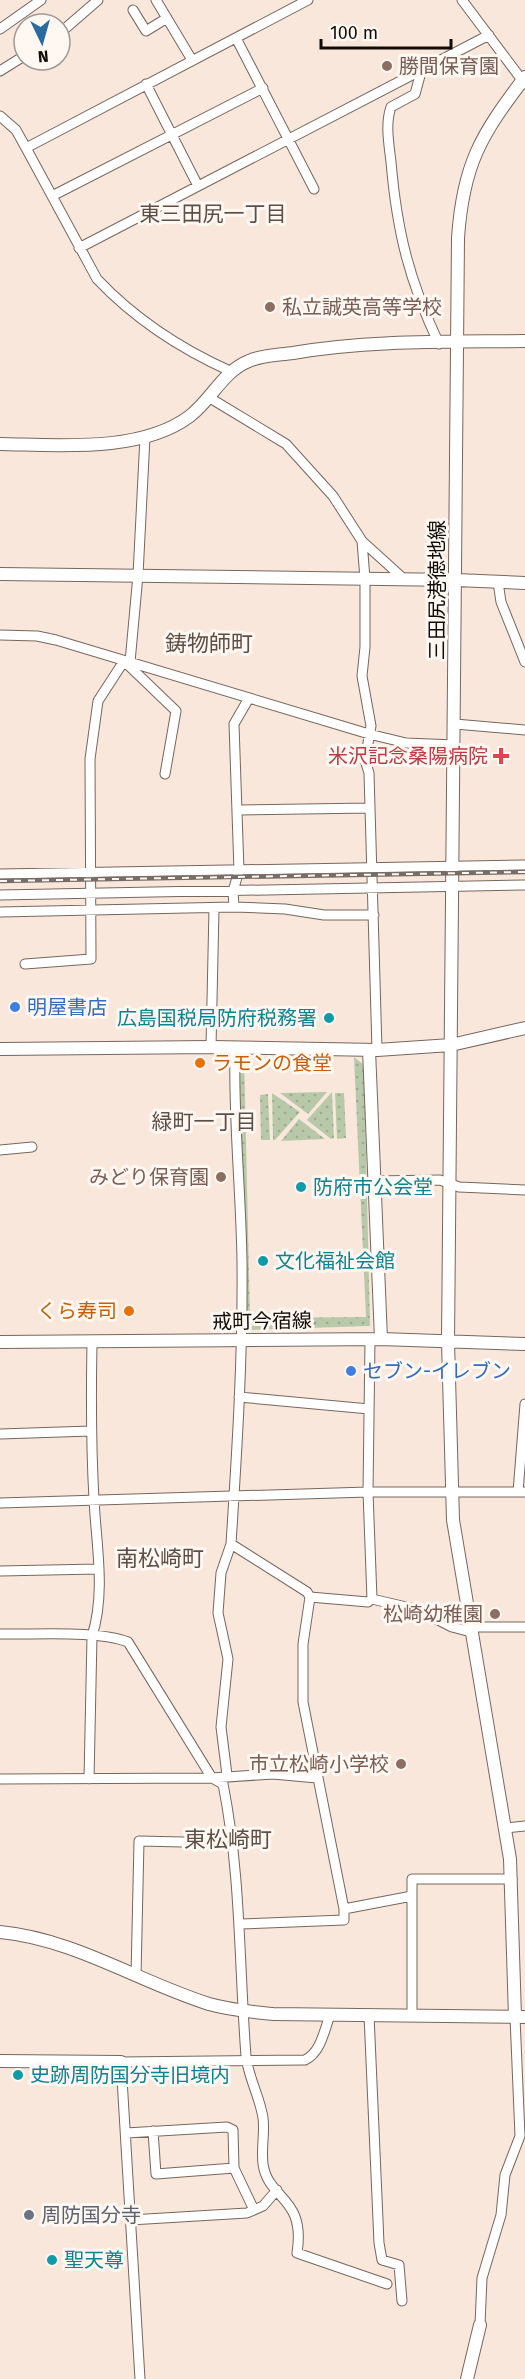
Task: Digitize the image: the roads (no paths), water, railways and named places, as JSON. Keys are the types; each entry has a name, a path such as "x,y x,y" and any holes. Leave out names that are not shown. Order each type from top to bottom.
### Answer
{"street":[{"path":"0,29 41,0"},
{"path":"72,23 98,0"},
{"path":"156,0 192,60"},
{"path":"26,148 308,0"},
{"path":"462,0 524,80"},
{"path":"133,10 146,31 167,18"},
{"path":"80,248 489,35"},
{"path":"236,38 314,189"},
{"path":"421,72 415,94 391,107 388,116 389,144 398,225 406,260 417,296 439,344"},
{"name":"三田尻港徳地線","path":"520,2017 512,1880 505,1828 453,1520 448,1342 458,238 465,179 479,142 524,80"},
{"path":"146,84 198,186"},
{"path":"52,196 263,88"},
{"path":"0,116 16,130 97,279 131,310 168,338 230,371"},
{"path":"0,444 69,445 160,434 189,416 210,398 230,371 250,360 337,347 525,341"},
{"path":"210,398 286,444 333,496 362,541 405,580"},
{"path":"25,964 91,959 93,894 90,759 98,701 127,662 138,575 145,437"},
{"path":"362,541 365,579 365,647 362,676 370,726 364,760 369,773 374,915 375,1340 369,1409 368,1492 372,1599"},
{"path":"0,574 456,580 525,583"},
{"path":"498,582 501,602 525,662"},
{"path":"0,635 37,636 406,743 455,745"},
{"path":"127,662 176,711 165,774"},
{"path":"234,907 233,891 239,871 234,724 249,698"},
{"path":"455,724 525,730"},
{"path":"238,810 370,808"},
{"path":"0,874 525,865"},
{"path":"0,895 525,885"},
{"path":"0,912 234,907 285,909 324,915 374,915"},
{"path":"211,1047 214,908"},
{"path":"0,1049 235,1047 373,1050 451,1045 525,1028"},
{"path":"227,1775 221,1727 228,1659 218,1614 221,1573 231,1544 242,1341 242,1258 234,1095 235,1047"},
{"path":"0,1150 32,1147"},
{"path":"374,1180 440,1180 459,1188 525,1190"},
{"name":"戒町今宿線","path":"0,1342 375,1340 525,1344"},
{"path":"89,1779 92,1636 97,1620 98,1569 91,1431 92,1342"},
{"path":"239,1397 369,1409"},
{"path":"0,1503 368,1492 522,1492 525,1404"},
{"path":"0,1434 91,1431"},
{"path":"231,1544 308,1592 310,1598 303,1644 303,1702 344,1909 344,1920 240,1924"},
{"path":"0,1571 98,1569"},
{"path":"310,1598 368,1602 372,1599 419,1611 452,1627 471,1630 525,1628"},
{"path":"0,1634 92,1636 119,1638 128,1642 212,1778 223,1784 233,1834 247,2060 263,2116 264,2171 292,2208 298,2225 297,2253 387,2284"},
{"path":"0,1779 212,1778 273,1773 317,1778"},
{"path":"505,1828 525,1826"},
{"path":"136,1976 139,1841 183,1842"},
{"path":"412,2016 412,1879 512,1880"},
{"path":"344,1909 412,1896"},
{"path":"0,1932 65,1947 212,2005 245,2011 330,2015 520,2017 520,2136 505,2175 501,2215 482,2278 480,2325 467,2379"},
{"path":"0,2061 305,2060 313,2056 330,2015"},
{"path":"369,2015 379,2243 382,2260 399,2265 402,2301"},
{"path":"122,2062 140,2379"},
{"path":"126,2133 227,2127 233,2130 234,2168 254,2210"},
{"path":"153,2131 156,2174 234,2168"},
{"path":"130,2220 230,2215 263,2206 277,2190"}],"railway":[{"path":"0,881 525,872"}],"place":[{"name":"勝間保育園","path":"387,66"},
{"name":"私立誠英高等学校","path":"270,307"},
{"name":"米沢記念桑陽病院","path":"501,756"},
{"name":"明屋書店","path":"15,1007"},
{"name":"広島国税局防府税務署","path":"329,1018"},
{"name":"ラモンの食堂","path":"200,1063"},
{"name":"みどり保育園","path":"221,1177"},
{"name":"防府市公会堂","path":"301,1187"},
{"name":"文化福祉会館","path":"263,1261"},
{"name":"くら寿司","path":"129,1311"},
{"name":"セブン-イレブン","path":"351,1371"},
{"name":"松崎幼稚園","path":"495,1614"},
{"name":"市立松崎小学校","path":"401,1764"},
{"name":"史跡周防国分寺旧境内","path":"18,2075"},
{"name":"周防国分寺","path":"29,2215"},
{"name":"聖天尊","path":"52,2260"}],"district":[{"name":"東三田尻一丁目","path":"213,214"},
{"name":"鋳物師町","path":"209,643"},
{"name":"緑町一丁目","path":"204,1122"},
{"name":"南松崎町","path":"160,1558"},
{"name":"東松崎町","path":"228,1839"}]}
